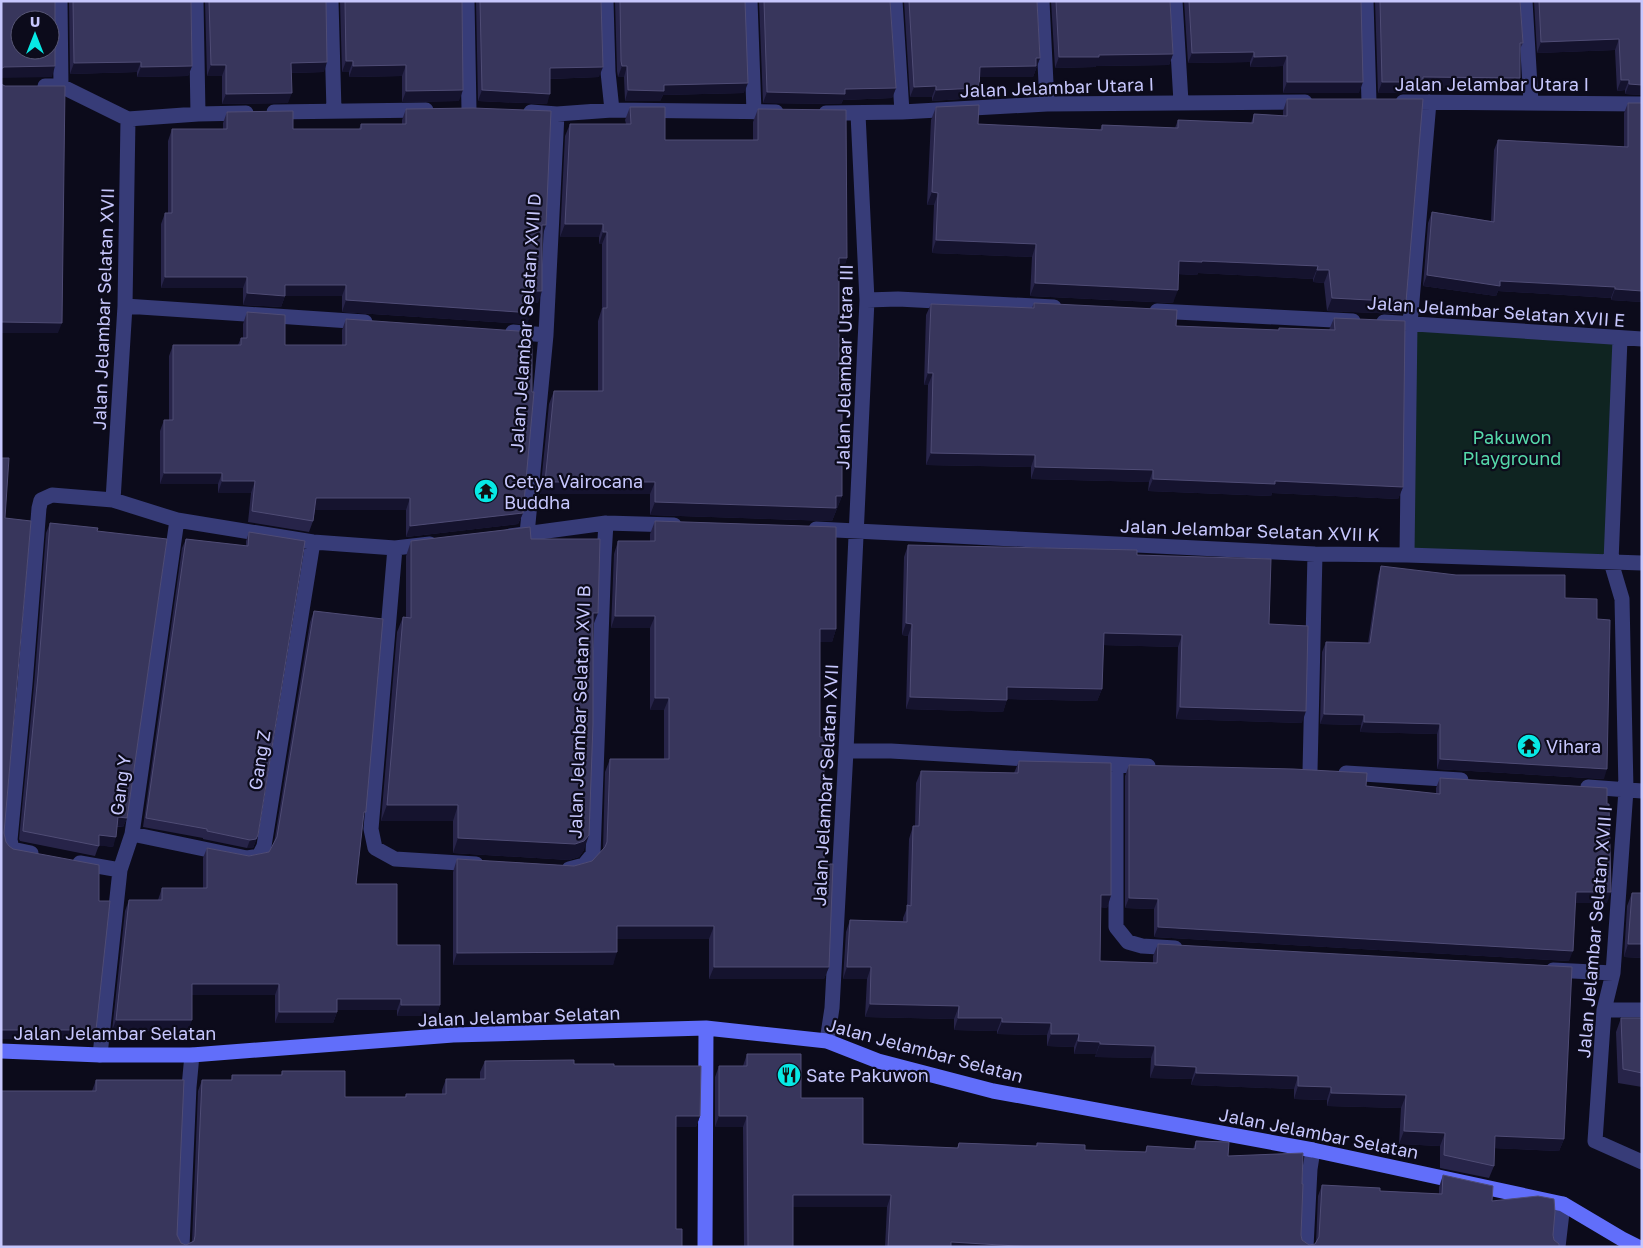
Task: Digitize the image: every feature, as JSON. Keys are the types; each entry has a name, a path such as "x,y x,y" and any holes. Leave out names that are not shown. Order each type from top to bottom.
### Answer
{"street":[{"path":"60,1 61,86"},
{"path":"196,1 198,114"},
{"path":"331,1 334,111"},
{"path":"467,1 469,110"},
{"path":"606,1 608,72 612,110"},
{"path":"750,1 754,112"},
{"path":"895,1 902,112"},
{"path":"1042,1 1047,104"},
{"path":"1175,1 1181,102"},
{"name":"Jalan Jelambar Utara I","path":"1366,1 1364,102 1642,104"},
{"path":"1525,1 1531,103"},
{"path":"31,86 61,86 128,119 198,114 440,110"},
{"name":"Jalan Jelambar Utara I","path":"811,113 858,114 1047,104 1319,102"},
{"path":"1407,555 1410,324 1429,102"},
{"path":"518,112 557,114 612,110 792,112"},
{"name":"Jalan Jelambar Selatan XVII D","path":"528,534 546,334 557,114"},
{"name":"Jalan Jelambar Utara III","path":"857,531 867,300 858,114"},
{"name":"Jalan Jelambar Selatan XVII","path":"113,500 125,306 128,119"},
{"path":"867,300 898,299 1065,307"},
{"path":"125,306 377,323"},
{"name":"Jalan Jelambar Selatan XVII E","path":"1144,311 1410,324 1642,339"},
{"path":"496,331 546,334"},
{"name":"Jalan Jelambar Selatan XVII I","path":"1620,339 1611,562 1622,599 1626,790 1613,973 1604,1010 1595,1141 1642,1162"},
{"path":"46,856 12,849 10,840 41,500 52,495 113,500 177,520 313,542 395,548 442,543"},
{"name":"Gang Y","path":"100,1055 120,870 132,834 177,520"},
{"path":"499,537 606,523 692,526"},
{"name":"Jalan Jelambar Selatan XVI B","path":"551,868 570,869 584,865 593,854 606,523"},
{"name":"Jalan Jelambar Selatan XVII K","path":"799,529 1315,554 1407,555 1642,563"},
{"name":"Jalan Jelambar Selatan XVII","path":"827,1041 832,1008 857,531"},
{"name":"Gang Z","path":"132,834 247,858 259,856 264,846 313,542"},
{"path":"395,548 370,829 375,848 395,859 492,864"},
{"path":"1315,554 1320,772"},
{"path":"846,751 891,751 1116,766 1164,767"},
{"path":"1116,766 1116,927 1128,942 1142,946 1191,949"},
{"path":"1291,771 1477,781"},
{"path":"1576,787 1642,791"},
{"path":"65,860 120,870"},
{"path":"1537,969 1613,973"},
{"path":"1604,1010 1642,1010"},
{"path":"705,1247 706,1028"},
{"name":"Jalan Jelambar Selatan","path":"1,1051 100,1055 192,1055 452,1035 706,1028 827,1041 878,1061 992,1090 1313,1150 1563,1204 1638,1247"},
{"path":"182,1247 192,1055"},
{"path":"1306,1247 1310,1169 1313,1150"},
{"path":"1558,1247 1563,1204"}],"green space":[{"name":"Pakuwon Playground","path":"1410,324 1620,339 1611,562 1407,555"}],"building":[{"path":"1,1 55,1 55,10 10,10 10,60 55,60 55,66 4,67 1,69"},
{"path":"73,1 191,1 192,66 141,67 141,62 74,63"},
{"path":"209,1 326,1 327,62 291,63 292,93 226,94 226,65 211,65"},
{"path":"345,1 462,1 463,90 406,91 406,65 353,66 353,61 346,61"},
{"path":"480,1 601,1 603,67 550,68 550,94 482,90"},
{"path":"620,1 745,1 748,83 664,85 664,91 628,90 627,66 622,66 621,61"},
{"path":"764,1 890,1 896,88 845,89 845,94 767,92"},
{"path":"909,1 1037,1 1040,58 1036,58 1036,66 980,67 979,88 936,90 936,86 914,87"},
{"path":"1056,1 1170,1 1173,54 1059,57"},
{"path":"1189,1 1361,1 1363,82 1287,82 1287,56 1254,57 1254,52 1192,53"},
{"path":"1380,1 1520,1 1523,43 1520,43 1520,78 1423,77 1423,82 1382,82"},
{"path":"1539,1 1642,1 1642,85 1629,84 1629,80 1621,80 1619,39 1541,42"},
{"path":"1,84 5,86 65,86 62,323 1,322"},
{"path":"1287,99 1423,99 1406,302 1332,298 1329,270 1317,270 1318,266 1179,261 1178,290 1035,283 1036,244 936,240 938,193 932,192 936,107 979,105 978,124 1102,130 1102,125 1178,128 1178,120 1253,123 1254,114 1287,116"},
{"path":"1628,103 1642,103 1642,291 1615,289 1615,287 1500,281 1500,286 1427,275 1432,212 1494,222 1498,140 1628,147"},
{"path":"630,107 665,107 665,140 758,140 758,109 846,110 847,258 839,258 839,380 842,380 842,496 836,496 836,508 655,502 655,482 545,482 554,391 603,391 603,308 607,308 607,232 603,232 603,224 565,224 570,124 631,124"},
{"path":"473,108 551,111 546,225 542,225 542,291 532,291 532,313 346,300 346,285 285,285 285,296 247,293 247,277 165,277 165,213 172,213 172,129 227,129 227,112 293,111 293,129 361,129 361,124 406,124 406,109"},
{"path":"1034,303 1177,310 1176,326 1335,330 1334,318 1405,321 1403,487 1275,481 1275,484 1153,479 1153,470 1035,467 1035,455 931,453 933,373 928,373 931,304 1034,308"},
{"path":"247,312 285,315 285,345 346,345 346,319 532,332 532,392 534,392 523,513 410,526 410,498 316,498 313,521 252,511 255,481 222,481 222,473 164,473 164,420 173,420 173,345 241,345 241,338 247,338"},
{"path":"1,458 9,458 5,518 31,521 4,833 6,842 13,849 99,865 99,901 110,901 96,1030 1,1030"},
{"path":"655,521 836,527 836,629 820,629 820,737 824,737 824,864 833,864 829,967 714,967 714,926 617,926 617,952 457,953 457,859 574,866 592,861 605,847 607,842 610,759 669,759 669,698 655,698 655,616 615,616 618,541 655,541"},
{"path":"50,523 98,528 97,531 167,539 127,818 118,817 116,837 99,835 99,846 23,831"},
{"path":"530,527 531,539 600,539 598,613 593,613 593,724 589,835 584,841 575,844 458,838 458,805 387,805 403,617 411,618 411,541"},
{"path":"249,532 305,541 258,835 256,839 250,840 207,831 207,829 146,818 186,539 248,546"},
{"path":"908,545 1137,550 1137,555 1271,559 1269,624 1308,626 1306,711 1180,707 1182,635 1104,633 1102,689 1007,687 1007,700 910,697 912,624 906,623"},
{"path":"1381,566 1456,575 1565,575 1565,598 1597,599 1597,619 1610,620 1607,769 1440,759 1440,724 1364,722 1364,715 1324,714 1326,642 1370,643"},
{"path":"314,611 383,619 366,812 364,812 356,884 397,884 397,945 440,945 440,1005 401,1005 401,999 337,999 337,1012 279,1012 279,984 192,984 192,1020 116,1020 129,900 162,900 162,888 207,888 207,848 249,856 269,852 277,837"},
{"path":"1019,761 1111,763 1111,895 1101,895 1100,961 1157,963 1158,944 1572,967 1564,1139 1495,1136 1494,1166 1444,1155 1445,1133 1404,1131 1406,1095 1331,1093 1331,1087 1298,1086 1298,1076 1196,1073 1196,1067 1155,1065 1155,1046 1100,1044 1100,1042 1078,1041 1079,1034 1051,1034 1051,1023 1002,1022 1002,1018 958,1018 959,1006 870,1004 871,967 847,967 850,920 907,922 907,905 911,906 913,826 919,826 921,771 1018,773"},
{"path":"1129,765 1293,769 1367,773 1366,786 1440,794 1440,778 1607,788 1611,892 1576,892 1573,951 1158,927 1158,899 1129,898"},
{"path":"1632,893 1642,893 1642,944 1628,944"},
{"path":"1621,1018 1642,1018 1642,1073 1623,1069"},
{"path":"747,1054 801,1054 801,1098 863,1098 863,1144 958,1148 959,1143 1037,1146 1037,1143 1085,1145 1085,1150 1146,1152 1147,1146 1195,1149 1196,1141 1229,1142 1228,1156 1303,1153 1301,1235 1302,1240 1309,1245 1315,1244 1319,1237 1322,1185 1380,1188 1380,1191 1442,1194 1443,1175 1493,1186 1492,1201 1538,1196 1554,1199 1553,1235 1559,1247 1033,1247 951,1242 951,1247 888,1247 891,1195 793,1195 793,1247 748,1247 747,1116 719,1116 719,1066 747,1066"},
{"path":"574,1060 574,1064 614,1064 614,1066 701,1066 700,1116 676,1116 676,1229 682,1229 682,1247 1,1247 1,1091 96,1091 96,1080 184,1080 177,1235 181,1243 186,1245 194,1241 195,1236 202,1080 232,1080 232,1075 282,1075 282,1071 345,1071 345,1097 406,1097 406,1094 446,1094 446,1079 485,1079 485,1061"}],"place":[{"name":"Cetya Vairocana Buddha","path":"486,491"},
{"name":"Vihara","path":"1529,746"},
{"name":"Sate Pakuwon","path":"789,1075"}]}
